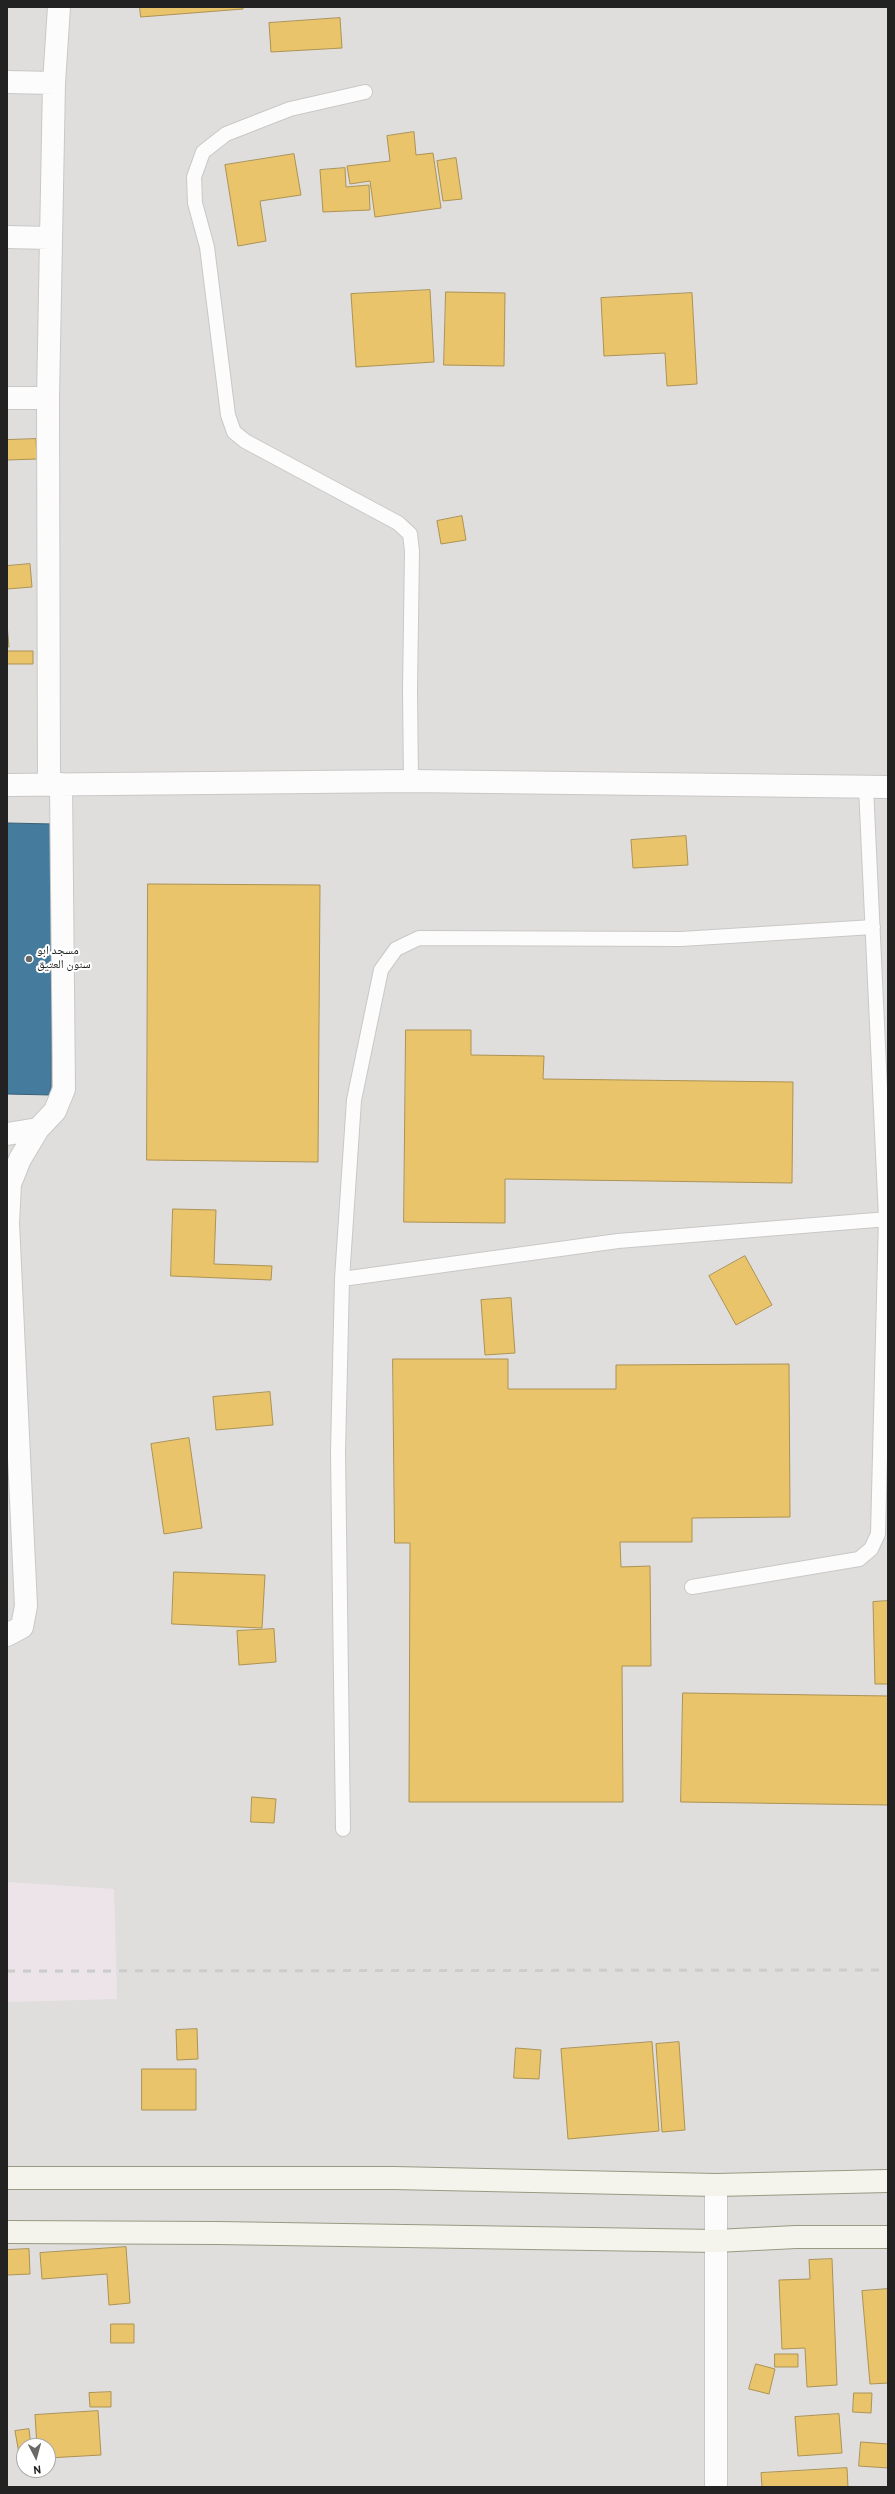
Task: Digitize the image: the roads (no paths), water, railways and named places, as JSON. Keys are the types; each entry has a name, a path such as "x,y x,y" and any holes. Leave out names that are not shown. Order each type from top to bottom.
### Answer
{"main road":[{"path":"7,2178 394,2178 716,2185 888,2181"},
{"path":"7,2232 210,2232 716,2241 796,2237 888,2237"}],"street":[{"path":"7,1635 22,1626 26,1606 11,1329 8,1223 10,1184 20,1158 38,1129 55,1111 64,1089 55,784 48,398 54,83 59,7"},
{"path":"7,82 54,83"},
{"path":"7,237 51,238"},
{"path":"7,398 48,398"},
{"path":"7,785 411,781 888,787"},
{"path":"7,1134 38,1129"},
{"path":"716,2185 716,2487"}],"lane":[{"path":"365,92 290,109 226,134 203,152 194,177 195,203 207,247 228,415 234,432 245,442 398,523 410,534 412,551 411,781"},
{"path":"692,1587 859,1559 871,1549 878,1534 887,1219 866,787"},
{"path":"343,1829 338,1452 342,1279 354,1100 381,970 396,948 419,938 681,939 873,927"},
{"path":"342,1279 618,1242 887,1219"}],"railway":[{"path":"7,1971 888,1970"}],"place":[{"name":"مسجد ابو سنون العتيق","path":"29,959"}]}
